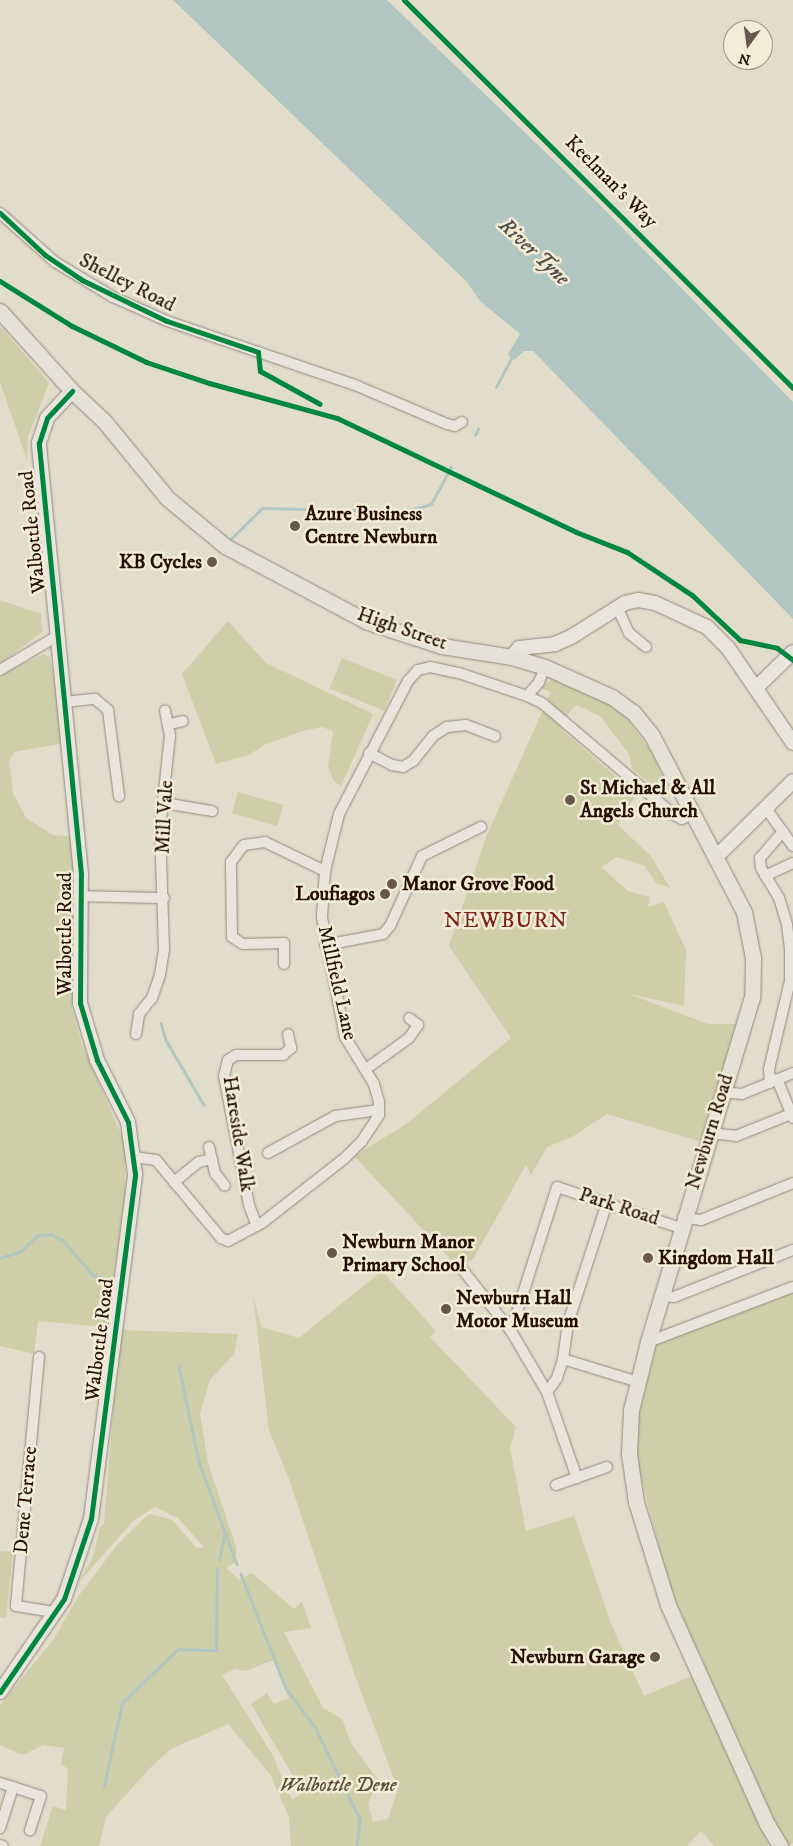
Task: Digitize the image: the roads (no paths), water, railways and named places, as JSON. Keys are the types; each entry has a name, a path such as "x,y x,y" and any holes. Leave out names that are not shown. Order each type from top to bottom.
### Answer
{"main road":[{"name":"High Street","path":"0,311 72,391 104,421 167,498 225,546 368,622 442,646 512,657 544,667 612,698 633,712 651,734 716,857"},
{"name":"Newburn Road","path":"716,857 744,912 754,970 749,1010 709,1132 648,1342 631,1410 629,1454 636,1502 663,1591 767,1824 780,1846"}],"street":[{"name":"Shelley Road","path":"0,213 55,262 144,311 201,334 355,385 446,424 455,426 462,422"},
{"name":"Walbottle Road","path":"0,1692 44,1632 54,1612 64,1599 91,1519 134,1191 134,1157 128,1122 97,1060 81,1012 81,896 64,702 56,636 40,435 47,418 72,391"},
{"path":"512,657 519,648 544,646 570,637 617,607 632,601 647,601 707,626 728,648 793,742"},
{"path":"617,607 629,633 646,647"},
{"path":"0,670 56,636"},
{"path":"756,687 791,656"},
{"path":"527,696 539,682 544,667"},
{"name":"Millfield Lane","path":"379,1110 374,1084 345,1037 325,945 322,905 325,871 339,814 408,681 424,668 474,677 542,703 674,815 682,819 692,814"},
{"path":"64,702 95,699 108,710 119,796"},
{"name":"Mill Vale","path":"136,1034 139,1014 152,998 160,975 164,949 164,898 160,829 170,736 170,724 165,710"},
{"path":"170,724 182,720"},
{"path":"369,753 392,765 403,767 413,761 433,736 447,727 466,725 495,736"},
{"path":"716,857 793,781"},
{"path":"164,803 212,811"},
{"path":"765,807 793,846"},
{"path":"325,945 383,934 390,926 422,856 481,827"},
{"path":"709,1132 736,1136 792,1114 773,1081 769,1069 790,981 790,949 779,898 765,876 760,858 783,832"},
{"path":"284,964 284,943 243,944 232,938 231,862 244,845 265,842 325,871"},
{"path":"765,876 793,863"},
{"path":"81,896 164,898"},
{"path":"366,1069 408,1038 418,1026 409,1018"},
{"name":"Hareside Walk","path":"257,1226 249,1205 224,1076 228,1060 236,1055 283,1055 291,1048 288,1034"},
{"path":"722,1092 742,1094 793,1073"},
{"path":"134,1157 156,1160 221,1238 228,1241 237,1239 257,1226 345,1158 375,1123 379,1110 335,1116 268,1153"},
{"path":"209,1147 215,1173 226,1186"},
{"path":"174,1182 199,1162 212,1159"},
{"path":"682,1223 701,1220 793,1183"},
{"name":"Park Road","path":"511,1331 557,1187 607,1203 682,1223"},
{"path":"547,1392 557,1378 563,1359 568,1324 607,1203"},
{"path":"661,1296 674,1297 793,1250"},
{"path":"462,1269 511,1331 547,1392 577,1478"},
{"path":"648,1342 793,1287"},
{"name":"Dene Terrace","path":"40,1357 16,1606 54,1612"},
{"path":"563,1359 638,1382"},
{"path":"556,1485 607,1467"},
{"path":"0,1783 41,1796 30,1830"},
{"path":"0,1828 13,1787"}],"water":[{"name":"River Tyne","path":"173,0 387,0 596,201 793,402 793,619 533,351 524,351 514,360 511,358 508,354 520,334 480,301 467,282"}],"waterway":[{"path":"496,387 512,357"},
{"path":"475,435 478,429"},
{"path":"231,539 262,508 396,511 431,504 451,467"},
{"path":"161,1023 166,1040 204,1105"},
{"path":"0,1258 21,1251 37,1236 51,1234 63,1240 93,1275 104,1278"},
{"path":"179,1366 199,1462 237,1564"},
{"path":"219,1560 225,1532"},
{"path":"104,1786 122,1703 178,1649 216,1650 217,1569"},
{"path":"241,1574 286,1688 315,1727 360,1819 357,1846"}],"place":[{"name":"Azure Business Centre Newburn","path":"295,526"},
{"name":"KB Cycles","path":"212,562"},
{"name":"St Michael & All Angels Church","path":"570,800"},
{"name":"Manor Grove Food","path":"392,884"},
{"name":"Loufiagos","path":"385,894"},
{"name":"Newburn Manor Primary School","path":"332,1253"},
{"name":"Kingdom Hall","path":"648,1258"},
{"name":"Newburn Hall Motor Museum","path":"446,1309"},
{"name":"Newburn Garage","path":"655,1657"}],"district":[{"name":"NEWBURN","path":"506,921"}],"park label":[{"name":"Walbottle Dene","path":"338,1785"}]}
